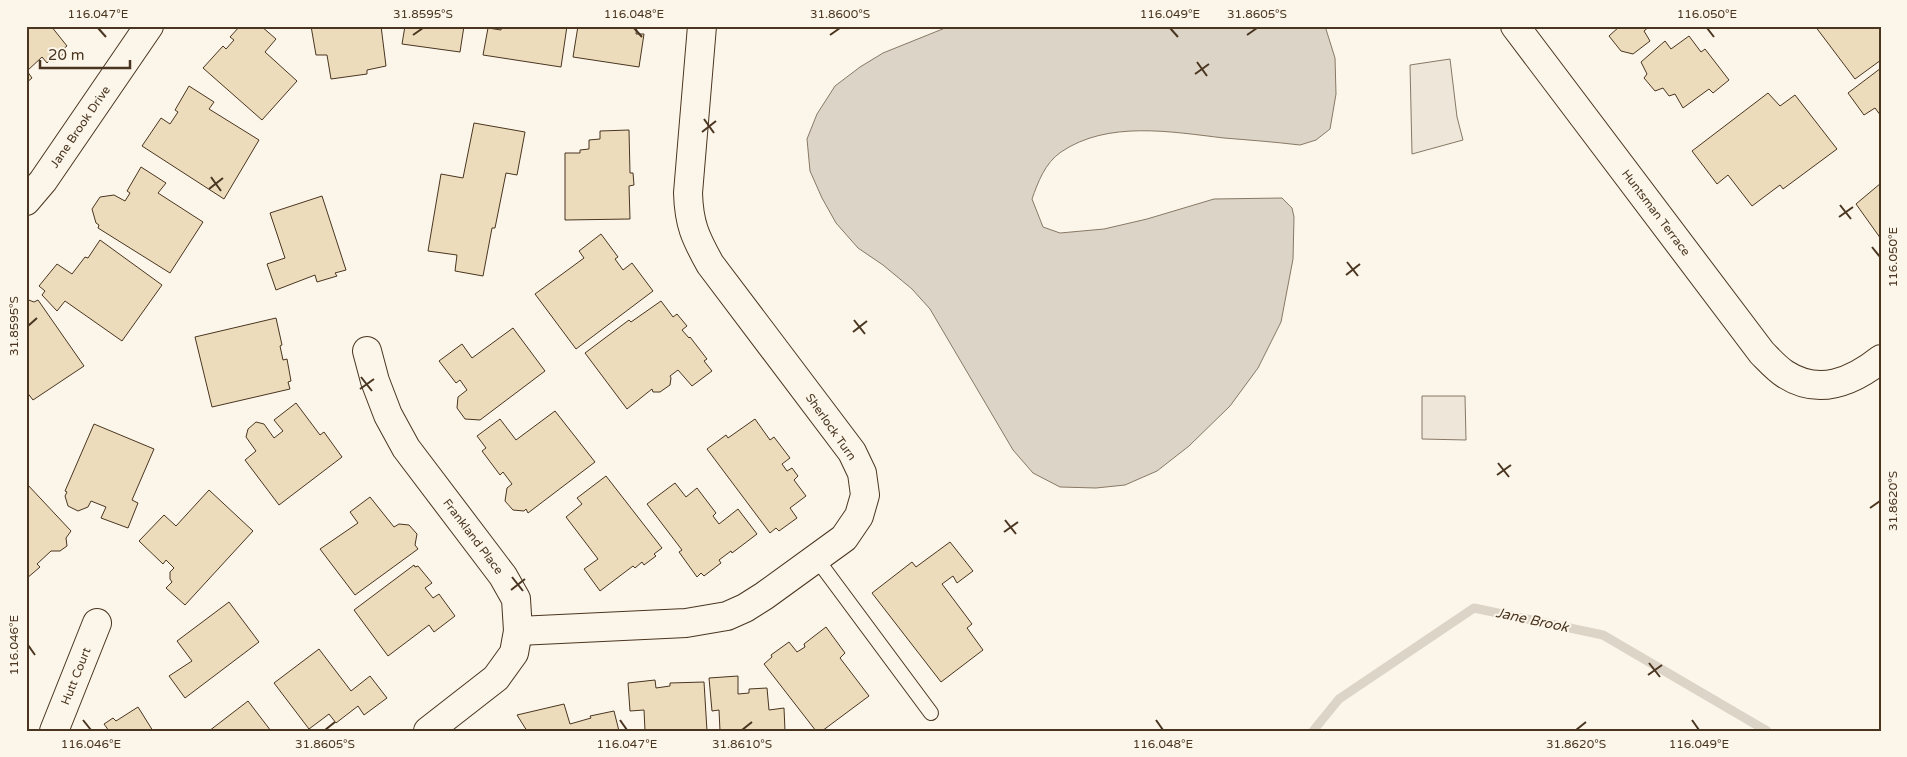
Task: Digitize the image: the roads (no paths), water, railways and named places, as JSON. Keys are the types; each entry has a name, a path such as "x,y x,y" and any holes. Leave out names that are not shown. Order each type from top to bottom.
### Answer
{"street":[{"name":"Jane Brook Drive","path":"26,201 43,181 149,26"},
{"name":"Sherlock Turn","path":"518,631 686,623 720,618 752,604 844,538 859,516 865,495 862,473 852,452 710,264 692,229 688,213 688,193 702,26"},
{"name":"Huntsman Terrace","path":"1515,26 1762,353 1784,374 1808,386 1838,384 1868,370 1881,360"},
{"name":"Frankland Place","path":"368,351 375,381 388,415 406,448 503,576 516,599 518,631 514,653 496,678 428,731"},
{"name":"Hutt Court","path":"54,731 97,622"}],"lane":[{"path":"816,558 931,713"}],"waterway":[{"name":"Jane Brook","path":"1313,731 1339,699 1474,608 1603,635 1767,731"}]}
